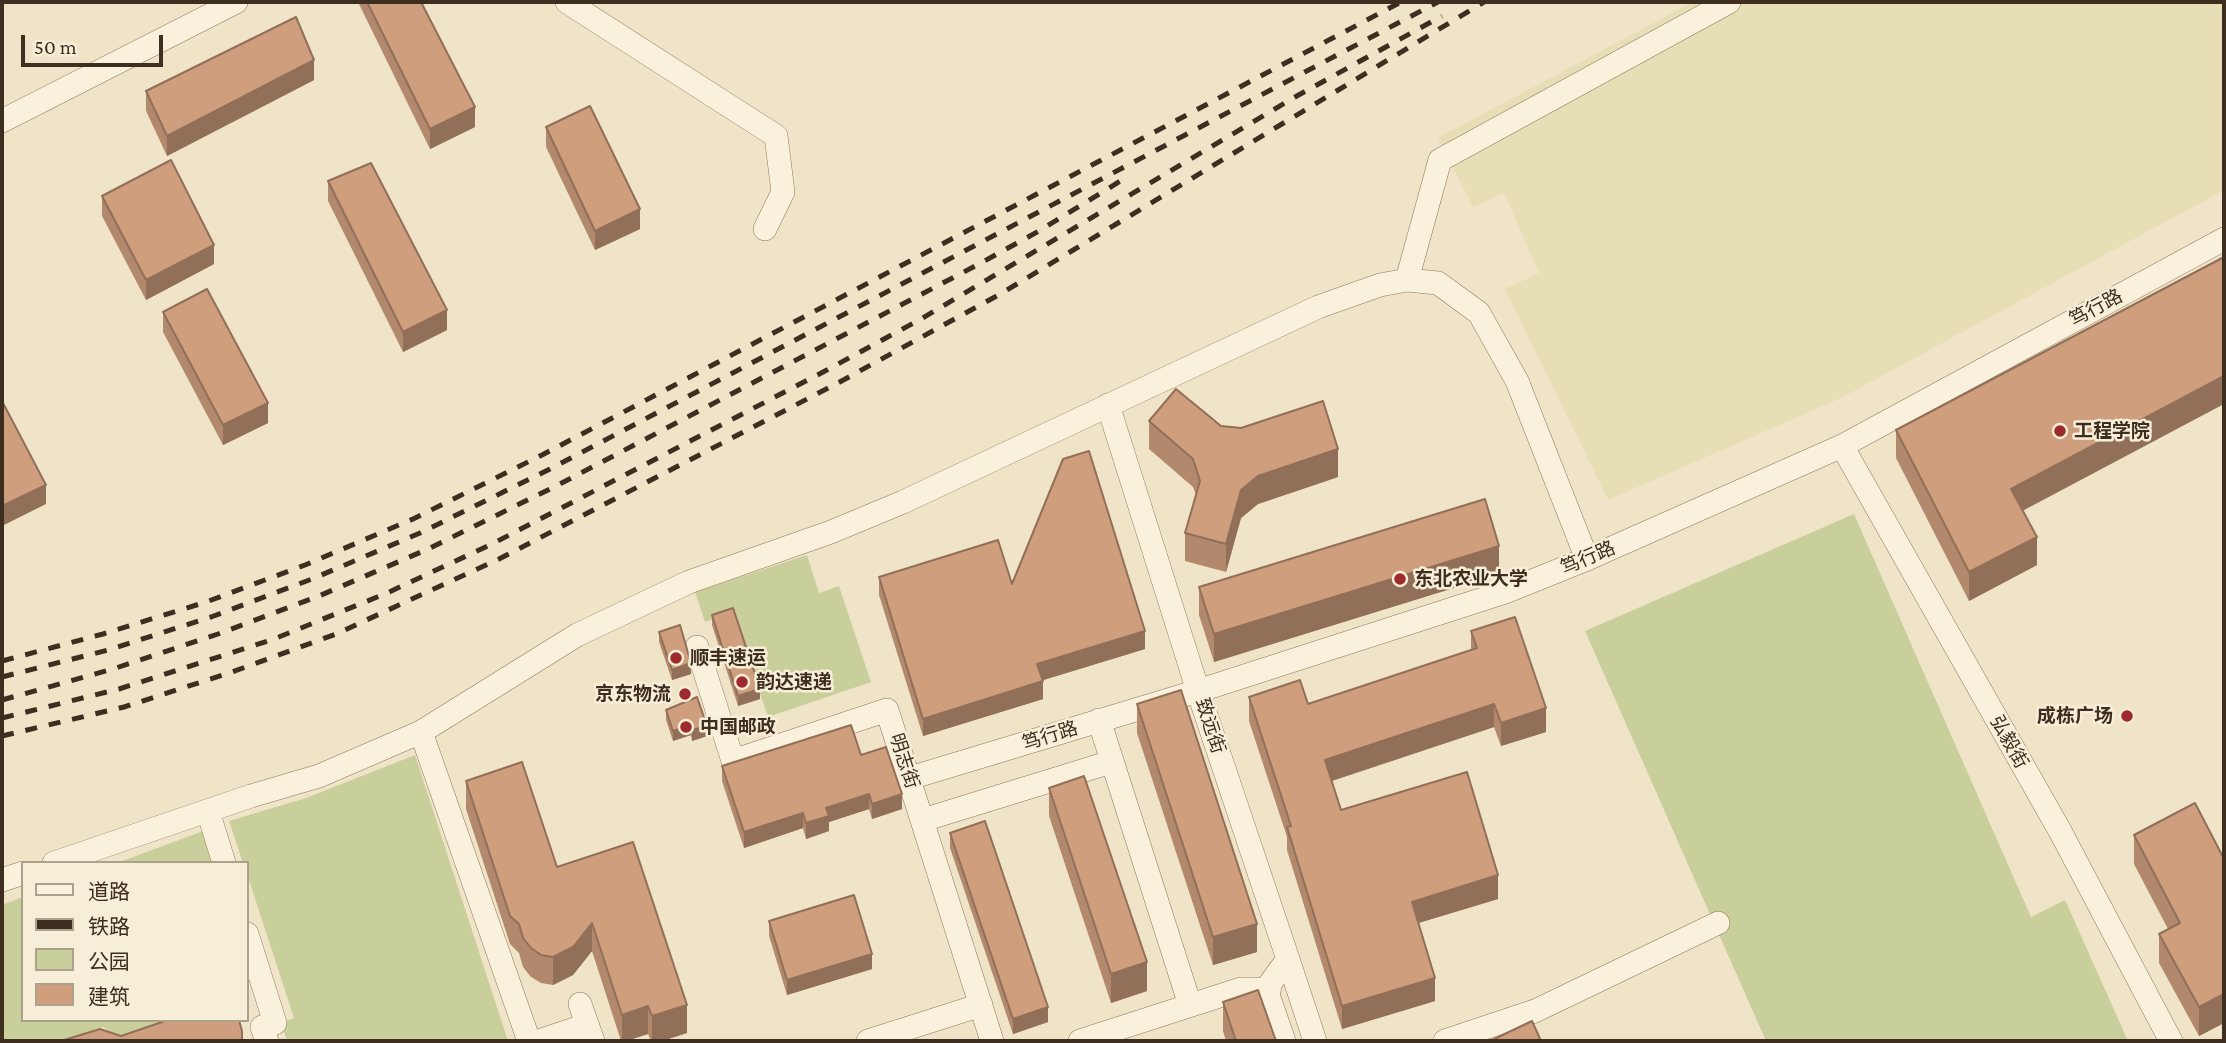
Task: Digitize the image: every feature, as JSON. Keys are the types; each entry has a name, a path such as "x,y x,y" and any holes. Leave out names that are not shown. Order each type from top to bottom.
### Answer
{"street":[{"path":"2,121 236,2"},
{"path":"567,2 776,136 783,192 765,229"},
{"path":"1408,280 1440,160 1729,2"},
{"name":"笃行路","path":"910,778 1198,691 1505,592 1587,559 1842,446 2224,239"},
{"path":"60,861 318,776 421,732 577,635 689,582 831,532 902,502 1318,307 1380,285 1408,280 1438,283 1479,313 1517,381 1587,559"},
{"name":"致远街","path":"1108,405 1198,691 1315,1041"},
{"name":"弘毅街","path":"1842,446 2060,831 2171,1041"},
{"name":"明志街","path":"697,646 733,761 887,710 992,1041"},
{"path":"1099,720 1190,1005"},
{"path":"421,732 503,993 528,1041"},
{"path":"923,820 1111,762"},
{"path":"208,811 223,861"},
{"path":"2,880 21,874"},
{"path":"1445,1041 1535,1011 1718,923"},
{"path":"248,937 275,1023 262,1027 267,1041"},
{"path":"1284,1041 1268,995 1270,982 1287,959"},
{"path":"1080,1041 1241,989 1258,989 1268,995"},
{"path":"868,1041 981,1005"},
{"path":"538,1041 587,1023"}],"shaded area":[{"path":"1693,2 2224,2 2224,190 1841,398 1608,500 1505,289 1539,273 1504,193 1473,207 1438,138"}],"green space":[{"path":"1854,514 2031,917 2065,900 2128,1041 1766,1041 1585,631"},
{"path":"807,555 819,593 839,586 871,682 768,717 733,613 705,622 695,592"},
{"path":"415,755 508,1041 287,1041 281,1023 294,1018 248,877 248,861 242,861 229,821 306,798"},
{"path":"203,831 212,861 122,861"},
{"path":"21,898 21,1022 171,1022 122,1038 103,1027 64,1041 2,1041 2,905"}],"building":[{"path":"367,2 421,2 475,107 430,129"},
{"path":"296,17 314,60 167,136 146,91"},
{"path":"590,106 640,209 595,231 546,127"},
{"path":"171,160 214,245 146,280 102,196"},
{"path":"371,163 447,310 403,332 328,181"},
{"name":"工程学院","path":"2224,257 2224,376 2011,489 2037,537 1969,572 1896,430"},
{"path":"207,289 268,403 223,425 163,312"},
{"path":"1176,389 1221,426 1241,428 1323,401 1338,449 1258,476 1241,490 1226,544 1185,533 1200,481 1193,459 1149,421"},
{"path":"2,401 46,485 2,506"},
{"path":"1089,451 1145,631 1037,664 1043,681 923,719 879,577 998,540 1012,584 1063,459"},
{"path":"1485,499 1499,546 1214,634 1199,587"},
{"path":"733,608 760,689 738,696 712,615"},
{"path":"1515,617 1546,708 1501,723 1494,704 1325,760 1341,810 1467,772 1498,875 1412,902 1435,978 1342,1006 1287,827 1291,826 1249,697 1300,680 1308,704 1477,648 1471,631"},
{"name":"顺丰速运","path":"680,625 691,663 672,670 659,632"},
{"path":"1181,690 1257,924 1213,937 1137,704"},
{"path":"697,697 707,726 692,730 691,725 673,731 666,710"},
{"path":"851,725 861,755 886,747 902,794 872,804 869,794 826,808 829,816 806,823 803,813 744,832 722,766"},
{"path":"522,762 557,867 633,842 687,1005 652,1016 648,1006 622,1015 592,923 573,947 553,957 541,955 523,938 519,924 510,916 466,781"},
{"path":"1084,776 1147,962 1111,974 1049,788"},
{"path":"2195,803 2224,859 2224,994 2199,1007 2159,934 2180,923 2134,835"},
{"path":"985,821 1048,1007 1013,1019 950,833"},
{"path":"854,895 872,954 787,980 769,921"},
{"path":"1258,990 1276,1041 1236,1041 1223,1002"},
{"path":"1532,1021 1541,1041 1490,1041"},
{"path":"162,1022 240,1022 242,1041 61,1041 100,1029 121,1036"}],"railway":[{"path":"2,661 103,634 206,602 305,565 413,519 542,455 1401,2"},
{"path":"2,677 108,650 211,617 312,579 420,533 550,469 1438,2"},
{"path":"2,736 124,707 232,672 336,634 499,559 836,384 1002,293 1484,2"},
{"path":"2,718 119,689 274,639 387,593 492,544 921,319 1295,97 1442,16"},
{"path":"2,700 113,669 218,634 319,596 428,549 558,485 979,264 1122,180"}],"place":[{"name":"工程学院","path":"2060,431"},
{"name":"东北农业大学","path":"1400,579"},
{"name":"顺丰速运","path":"676,658"},
{"name":"韵达速递","path":"742,682"},
{"name":"京东物流","path":"685,694"},
{"name":"成栋广场","path":"2127,716"},
{"name":"中国邮政","path":"686,727"}]}
